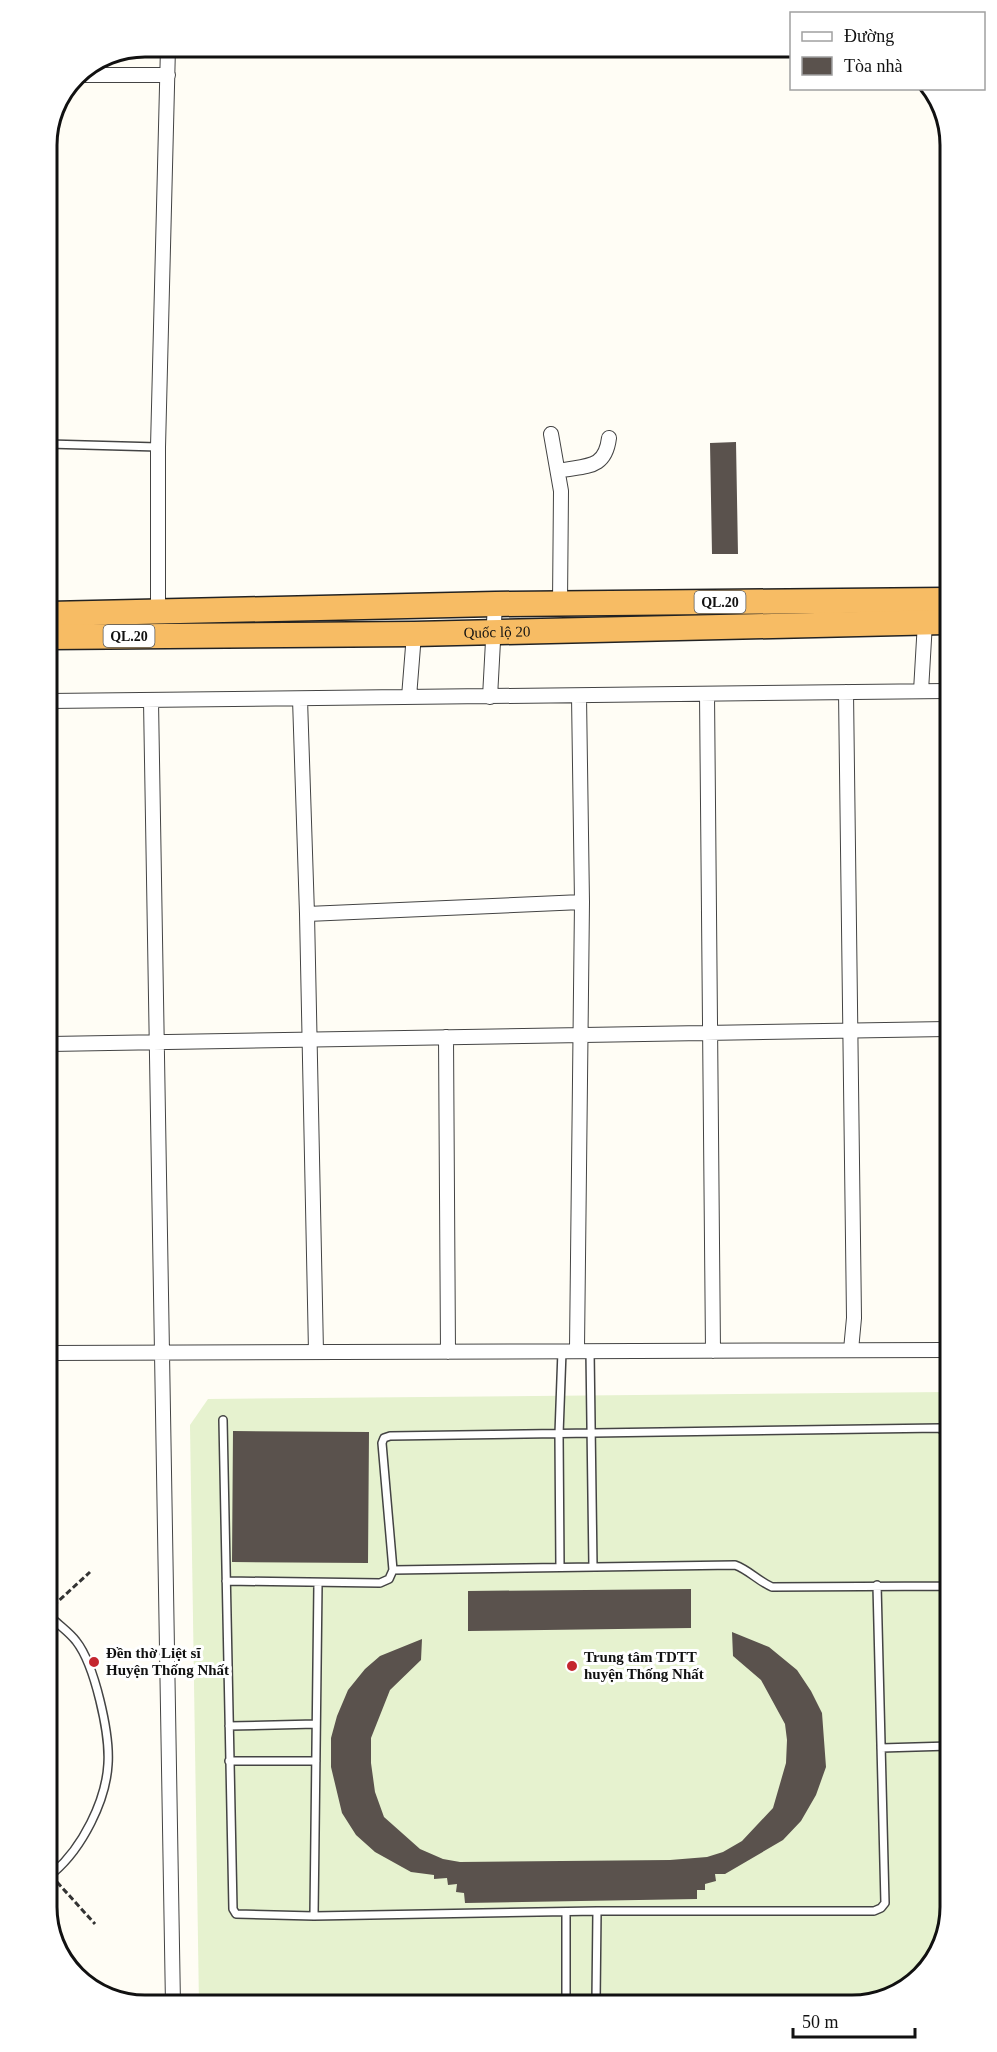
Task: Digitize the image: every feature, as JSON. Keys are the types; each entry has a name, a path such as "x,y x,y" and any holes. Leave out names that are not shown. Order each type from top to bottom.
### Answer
{"highway":[{"name":"Quốc lộ 20","path":"57,614 495,604 940,600"},
{"name":"Quốc lộ 20","path":"57,638 414,634 495,630 935,622"}],"street":[{"path":"158,612 158,447 168,57"},
{"path":"93,75 168,75"},
{"path":"551,434 561,491 560,603"},
{"path":"558,471 600,462 607,454 609,438"},
{"path":"490,697 495,604"},
{"path":"921,692 935,622"},
{"path":"409,698 414,634"},
{"path":"57,701 940,691"},
{"path":"846,692 854,1318 851,1350"},
{"path":"707,694 713,1351"},
{"path":"579,696 583,1350"},
{"path":"300,699 316,1352"},
{"path":"151,701 172,1995"},
{"path":"307,914 582,902"},
{"path":"57,1044 940,1029"},
{"path":"446,1037 448,1352"},
{"path":"57,1353 940,1350"}],"lane":[{"path":"57,444 158,447"},
{"path":"583,1350 591,1433 593,1567"},
{"path":"560,1567 559,1434 562,1351"},
{"path":"223,1420 229,1761 233,1909 236,1914 314,1916 597,1911 874,1911 881,1908 885,1903 877,1585"},
{"path":"226,1581 318,1584 380,1583 389,1579 393,1570 382,1443 384,1438 940,1428"},
{"path":"393,1570 735,1565 745,1568 762,1583 772,1587 940,1586"},
{"path":"314,1916 318,1584"},
{"path":"57,1624 77,1642 99,1688 108,1764 96,1815 66,1862 57,1870"},
{"path":"229,1726 316,1724"},
{"path":"881,1748 940,1746"},
{"path":"229,1761 316,1761"},
{"path":"596,1995 597,1911"},
{"path":"566,1912 566,1995"}],"path":[{"path":"57,1602 90,1572"},
{"path":"57,1882 95,1924"}],"green space":[{"name":"Trung tâm TDTT huyện Thống Nhất","path":"940,1392 940,1907 937,1930 931,1946 918,1965 896,1983 885,1988 852,1995 199,1995 190,1425 208,1399"}],"building":[{"path":"736,442 738,554 712,554 710,443"},
{"path":"233,1431 369,1432 368,1563 232,1562"},
{"path":"691,1589 691,1628 468,1631 468,1591"},
{"path":"732,1632 769,1647 797,1670 822,1713 826,1767 816,1795 801,1821 783,1840 725,1874 715,1874 716,1881 705,1884 705,1890 697,1890 697,1899 465,1903 464,1893 456,1892 457,1884 448,1885 447,1878 434,1879 434,1875 411,1872 375,1852 356,1835 342,1813 331,1767 331,1738 348,1690 365,1669 380,1656 422,1639 421,1660 390,1690 371,1738 371,1763 375,1792 384,1817 420,1849 443,1859 460,1862 670,1860 707,1857 723,1852 742,1841 773,1808 786,1763 787,1740 785,1724 761,1680 733,1656"}],"place":[{"name":"Đền thờ Liệt sĩ Huyện Thống Nhất","path":"94,1662"},
{"name":"Trung tâm TDTT huyện Thống Nhất","path":"572,1666"}]}
